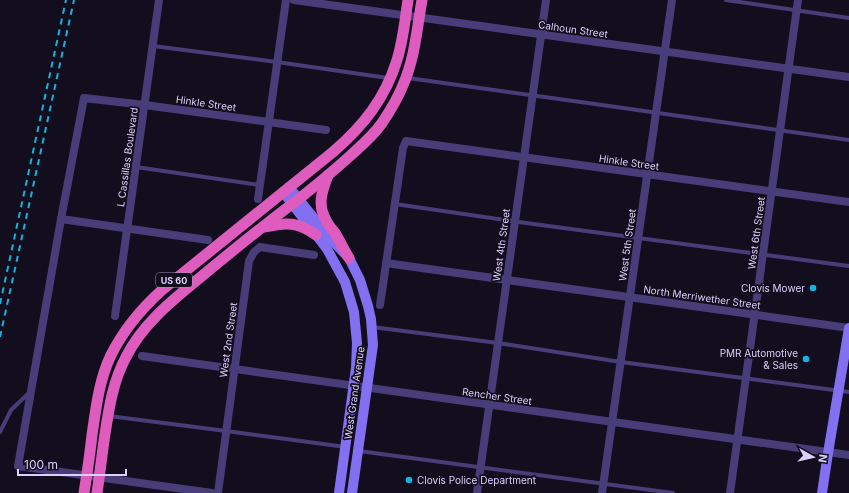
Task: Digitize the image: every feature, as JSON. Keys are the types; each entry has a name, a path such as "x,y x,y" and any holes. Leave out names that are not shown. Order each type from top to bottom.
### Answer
{"highway":[{"name":"US 60","path":"84,493 98,394 111,356 126,329 162,290 286,190 360,127 384,93 391,78 398,58 408,0"},
{"name":"US 60","path":"97,493 110,404 118,375 126,357 144,329 167,305 329,173 368,140 382,124 394,104 406,78 415,43 422,0"},
{"path":"329,173 321,195 321,209 325,219 349,258"},
{"path":"261,228 279,224 297,225 304,227 316,235"}],"main road":[{"name":"West Grand Avenue","path":"286,190 349,258 360,280 368,306 372,327 373,345 352,493"},
{"name":"West Grand Avenue","path":"295,201 340,271 354,312 358,343 356,368 339,493"},
{"path":"822,493 849,328"}],"street":[{"name":"L Cassillas Boulevard","path":"115,316 159,0"},
{"path":"258,199 286,0"},
{"name":"Calhoun Street","path":"294,0 849,77"},
{"name":"West 4th Street","path":"477,493 546,0"},
{"name":"West 5th Street","path":"602,493 672,0"},
{"name":"West 6th Street","path":"730,493 798,0"},
{"name":"Hinkle Street","path":"61,219 84,98 269,121 326,130"},
{"name":"Hinkle Street","path":"395,204 403,148 406,141 849,202"},
{"path":"380,305 395,204"},
{"path":"208,240 61,219 18,466 212,493"},
{"name":"West 2nd Street","path":"218,493 249,261 254,252 260,247 314,255"},
{"name":"North Merriwether Street","path":"386,263 849,328"},
{"name":"Rencher Street","path":"142,356 849,455"}],"lane":[{"path":"726,0 849,18"},
{"path":"153,46 391,78"},
{"path":"406,78 849,140"},
{"path":"136,168 260,185"},
{"path":"395,204 849,266"},
{"path":"372,327 849,392"},
{"path":"0,432 11,410 31,391"},
{"path":"108,416 346,447"},
{"path":"358,451 673,493"}],"railway":[{"path":"0,304 66,0"},
{"path":"0,337 74,0"}],"place":[{"name":"Clovis Mower","path":"813,288"},
{"name":"PMR Automotive & Sales","path":"806,359"},
{"name":"Clovis Police Department","path":"409,480"}]}
